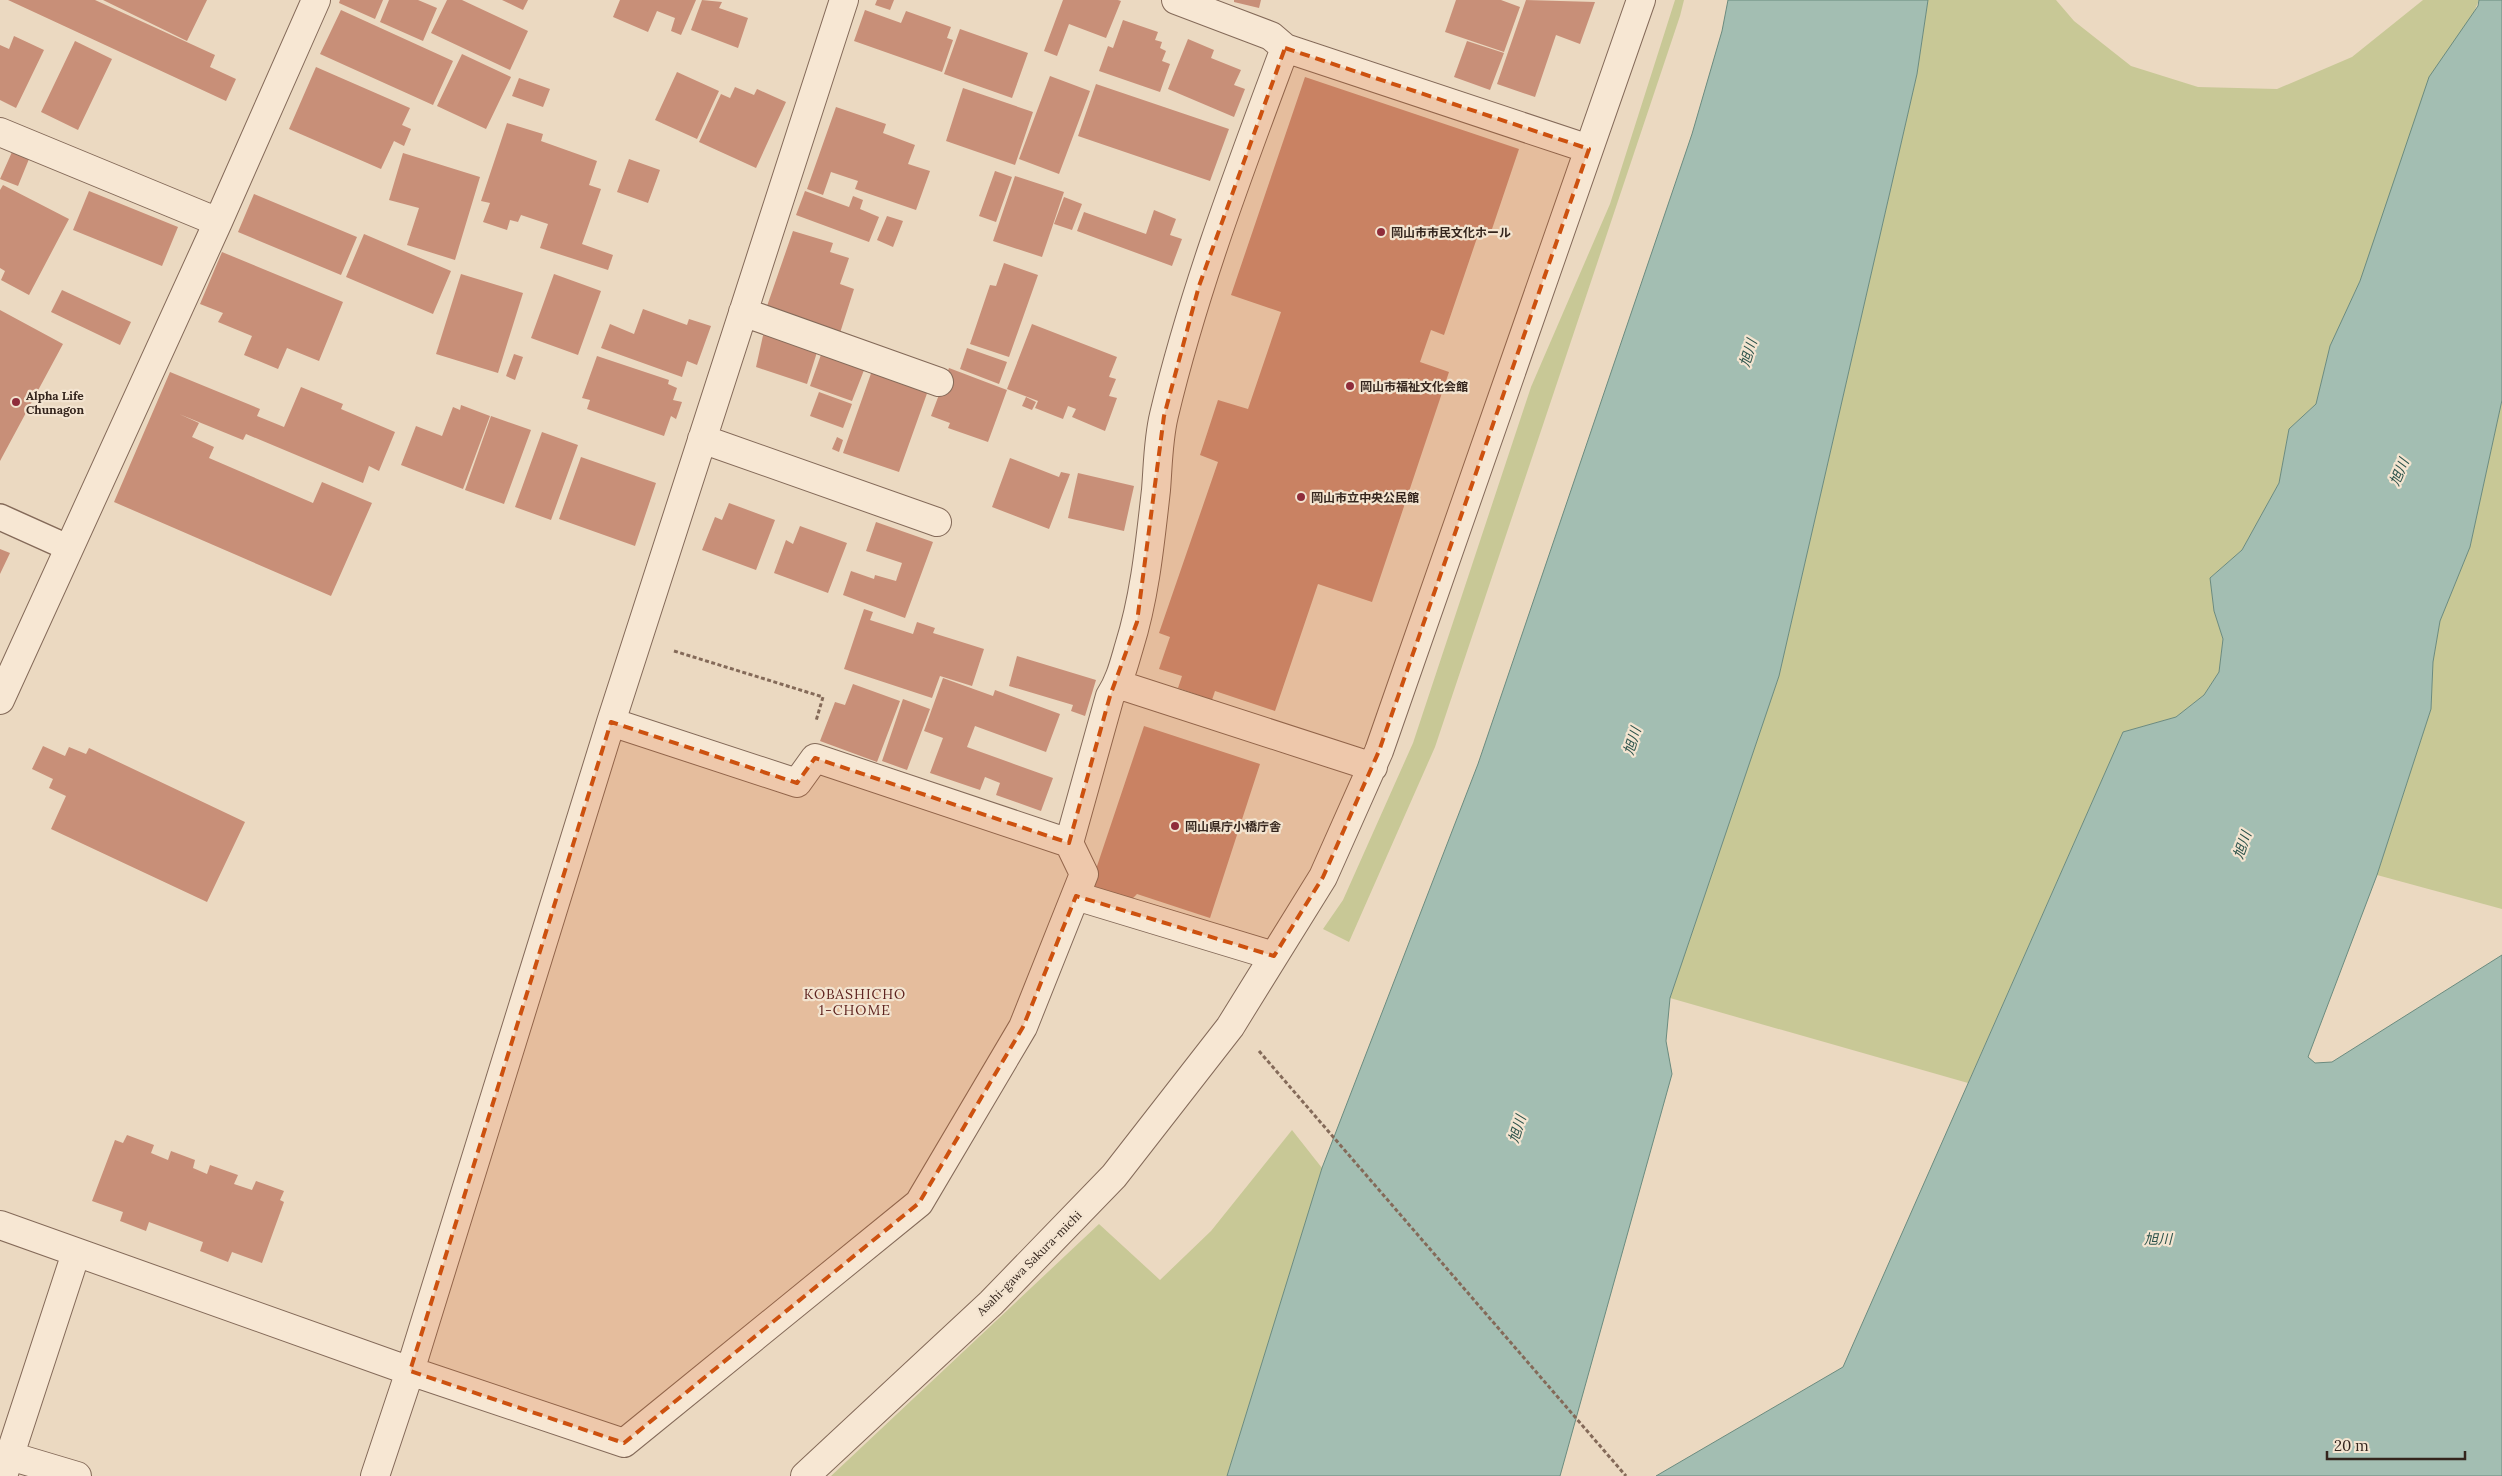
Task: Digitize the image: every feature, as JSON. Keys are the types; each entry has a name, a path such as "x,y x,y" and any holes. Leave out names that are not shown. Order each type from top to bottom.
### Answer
{"street":[{"path":"0,700 218,222 316,0"},
{"path":"375,1476 410,1371 637,640 844,0"},
{"path":"1176,0 1271,36 1285,48 1589,149"},
{"name":"Asahi-gawa Sakura-michi","path":"805,1476 991,1303 1114,1176 1230,1027 1323,877 1373,767 1641,0"},
{"path":"0,1225 410,1371 624,1443 918,1203 1023,1026 1084,874 1069,843 1110,696 1118,684 1137,622 1145,579 1164,416 1199,286 1222,216 1285,48"},
{"path":"0,132 218,222"},
{"path":"743,312 939,382"},
{"path":"702,439 937,522"},
{"path":"1118,684 1373,767"},
{"path":"611,722 797,783 815,758 1069,843"},
{"path":"1076,896 1274,956"},
{"path":"76,1252 6,1466 77,1476"}],"lane":[{"path":"0,517 69,548"}],"path":[{"path":"637,640 823,697 808,746 815,758"},
{"path":"1257,1048 1626,1476"}],"highlighted area":[{"path":"1285,48 1589,149 1379,751 1323,877 1274,956 1076,896 1023,1027 919,1203 624,1443 410,1371 611,722 797,783 815,758 1069,843 1110,696 1137,622 1164,416 1199,286"}],"green space":[{"path":"1675,0 1684,0 1680,16 1435,747 1349,942 1323,929 1343,900 1413,743 1531,387 1610,204"},
{"path":"1928,0 2056,0 2074,21 2131,66 2198,87 2277,89 2352,57 2423,0 2479,0 2360,281 2330,346 2316,404 2289,429 2279,483 2242,550 2210,578 2214,611 2223,639 2219,672 2204,695 2176,717 2123,732 1968,1083 1670,998 1779,676 1917,74"},
{"path":"2502,400 2502,909 2377,875 2431,709 2433,662 2440,621 2470,547"},
{"path":"1292,1130 1322,1168 1227,1476 831,1476 1099,1224 1160,1280 1211,1231"}],"water":[{"name":"旭川","path":"1728,0 1928,0 1917,74 1779,676 1670,998 1666,1041 1672,1074 1560,1476 1227,1476 1322,1168 1478,764 1692,134 1722,31"},
{"name":"旭川","path":"2479,0 2502,0 2502,400 2470,547 2440,621 2433,662 2431,709 2377,875 2308,1057 2315,1063 2332,1062 2502,955 2502,1476 1656,1476 1843,1367 2123,732 2176,717 2204,695 2219,672 2223,639 2214,611 2210,578 2242,550 2279,483 2289,429 2316,404 2330,346 2360,281 2429,77 2478,6"}],"building":[{"path":"8,0 95,0 215,55 210,67 236,79 226,101"},
{"path":"103,0 207,0 187,41"},
{"path":"340,0 383,0 375,19 339,3"},
{"path":"389,0 418,0 437,8 423,41 380,22"},
{"path":"447,0 462,0 528,31 510,70 431,33"},
{"path":"502,0 528,0 523,10"},
{"path":"620,0 696,0 681,35 671,31 675,18 657,11 648,32 613,17"},
{"path":"702,0 722,2 719,8 748,18 738,48 691,30"},
{"path":"877,0 894,0 890,10 875,5"},
{"path":"1063,0 1121,1 1106,38 1069,24 1057,56 1044,51"},
{"path":"1234,0 1261,0 1259,8 1234,2"},
{"path":"1456,0 1501,0 1520,7 1504,52 1445,32"},
{"path":"1526,0 1595,2 1580,44 1556,35 1535,97 1497,84"},
{"path":"341,10 453,61 433,105 320,54"},
{"path":"865,10 901,23 906,11 951,27 947,38 953,40 942,72 854,41"},
{"path":"1123,20 1158,32 1155,40 1162,42 1160,48 1166,51 1162,61 1170,64 1160,92 1099,71 1108,46 1113,48"},
{"path":"960,29 1028,53 1012,98 944,74"},
{"path":"14,36 44,50 16,108 0,100 0,45 9,49"},
{"path":"1188,39 1214,50 1211,58 1241,70 1234,85 1245,89 1234,117 1168,89"},
{"path":"75,41 112,59 78,130 41,112"},
{"path":"1467,41 1504,53 1490,90 1454,77"},
{"path":"462,54 511,77 486,129 437,106"},
{"path":"316,67 410,108 402,125 411,129 404,146 394,141 381,169 289,129"},
{"path":"677,72 719,91 697,139 655,120"},
{"path":"1050,76 1090,91 1059,174 1019,159"},
{"name":"岡山市福祉文化会館","path":"1305,77 1519,149 1491,232 1480,229 1444,335 1431,330 1420,362 1449,372 1372,602 1318,584 1275,711 1215,691 1212,700 1178,688 1182,676 1159,669 1170,637 1159,633 1218,462 1200,455 1218,400 1248,409 1281,312 1231,295"},
{"path":"519,78 550,89 543,107 512,96"},
{"path":"1096,84 1229,129 1210,181 1078,136"},
{"path":"735,87 754,95 757,89 786,102 756,168 699,142 721,94 730,98"},
{"path":"963,88 1033,112 1015,165 946,141"},
{"path":"836,107 886,124 883,133 915,145 908,164 930,171 916,210 855,189 858,181 831,172 823,195 807,189"},
{"path":"507,123 543,134 541,141 597,161 589,185 601,189 582,244 613,255 608,270 540,248 548,224 521,215 518,222 510,220 507,230 483,222 490,203 481,201"},
{"path":"12,152 29,159 18,186 0,179"},
{"path":"403,153 480,177 455,260 407,245 419,208 389,200"},
{"path":"629,159 660,170 648,203 617,192"},
{"path":"995,171 1012,177 996,222 979,216"},
{"path":"1015,176 1064,192 1042,257 993,241"},
{"path":"3,185 69,219 29,295 1,280 5,271 0,268 0,190"},
{"path":"89,191 178,227 162,266 73,230"},
{"path":"805,191 849,207 853,196 863,200 860,209 879,217 869,242 796,215"},
{"path":"254,194 357,237 341,275 238,232"},
{"path":"1064,197 1082,204 1072,230 1054,224"},
{"path":"1154,210 1176,219 1170,235 1182,239 1172,266 1077,231 1084,212 1146,234"},
{"path":"887,216 903,221 893,247 877,240"},
{"path":"793,231 833,243 830,252 849,258 840,284 854,289 840,333 766,309"},
{"path":"364,234 451,271 433,314 346,277"},
{"path":"222,252 343,302 319,361 287,348 278,369 244,355 252,336 218,322 223,313 200,304"},
{"path":"1004,263 1038,275 1009,357 970,344 990,285 996,286"},
{"path":"461,274 523,293 498,373 436,354"},
{"path":"554,274 601,291 578,355 531,338"},
{"path":"62,290 131,322 120,345 51,312"},
{"path":"643,309 687,325 689,319 711,326 697,365 687,361 682,377 601,348 610,324 634,334"},
{"name":"Alpha Life Chunagon","path":"0,310 63,344 0,461"},
{"path":"1032,324 1117,357 1109,377 1116,379 1109,396 1117,398 1105,431 1072,417 1076,409 1068,406 1063,419 1035,408 1038,401 1007,389"},
{"path":"764,331 818,349 807,384 756,367"},
{"path":"967,348 1007,362 999,384 960,369"},
{"path":"823,349 866,365 852,401 810,386"},
{"path":"514,354 523,357 515,380 506,376"},
{"path":"597,356 669,380 668,384 677,388 673,400 682,402 676,419 671,416 664,436 587,409 590,400 582,398"},
{"path":"874,365 930,385 899,472 843,453"},
{"path":"949,368 1007,390 988,442 948,428 950,423 931,416"},
{"path":"170,372 260,409 257,416 284,427 301,387 343,404 341,409 395,432 379,471 369,466 363,483 246,434 243,440 179,414 199,423 192,437 214,447 209,458 313,503 322,482 372,503 331,596 114,502"},
{"path":"819,392 852,404 843,428 810,416"},
{"path":"1026,397 1036,402 1032,410 1022,406"},
{"path":"461,405 490,416 463,489 401,465 416,426 442,436 453,407 460,410"},
{"path":"491,416 531,430 504,504 465,490"},
{"path":"542,432 578,445 551,520 515,507"},
{"path":"837,437 843,440 839,452 832,449"},
{"path":"581,457 656,483 635,546 559,519"},
{"path":"1010,458 1059,477 1061,472 1070,474 1049,529 992,507"},
{"path":"1078,473 1134,486 1124,531 1068,518"},
{"path":"729,503 775,520 756,570 702,550 715,517 722,520"},
{"path":"876,522 933,542 905,618 843,595 851,571 874,579 875,575 896,581 902,563 866,551"},
{"path":"800,526 847,543 828,593 774,573 786,540 793,544"},
{"path":"0,549 10,553 0,574"},
{"path":"864,609 873,612 870,620 913,634 917,622 935,628 933,633 984,649 972,686 940,676 932,698 844,669"},
{"path":"1017,656 1096,680 1085,716 1071,711 1073,705 1009,686"},
{"path":"943,678 993,696 995,690 1060,714 1046,752 975,726 967,747 1053,778 1041,811 996,795 1000,783 985,777 980,790 930,773 943,738 924,731"},
{"path":"853,684 900,701 877,762 820,741 835,702 845,705"},
{"path":"903,699 930,709 907,770 882,761"},
{"name":"岡山県庁小橋庁舎","path":"1144,726 1260,764 1210,918 1137,894 1131,900 1090,887"},
{"path":"43,746 65,756 69,747 86,754 89,748 245,822 207,902 51,829 66,796 49,788 53,779 32,769"},
{"path":"127,1135 154,1145 151,1153 168,1160 171,1151 195,1160 193,1168 207,1174 210,1165 238,1175 234,1184 252,1190 256,1181 284,1191 280,1200 284,1202 262,1263 232,1252 228,1262 200,1251 203,1242 149,1222 146,1231 120,1221 123,1212 92,1201 115,1140 123,1143"}],"place":[{"name":"岡山市市民文化ホール","path":"1381,232"},
{"name":"岡山市福祉文化会館","path":"1350,386"},
{"name":"Alpha Life Chunagon","path":"16,402"},
{"name":"岡山市立中央公民館","path":"1301,497"},
{"name":"岡山県庁小橋庁舎","path":"1175,826"}],"district":[{"name":"KOBASHICHO 1-CHOME","path":"855,1002"}]}
